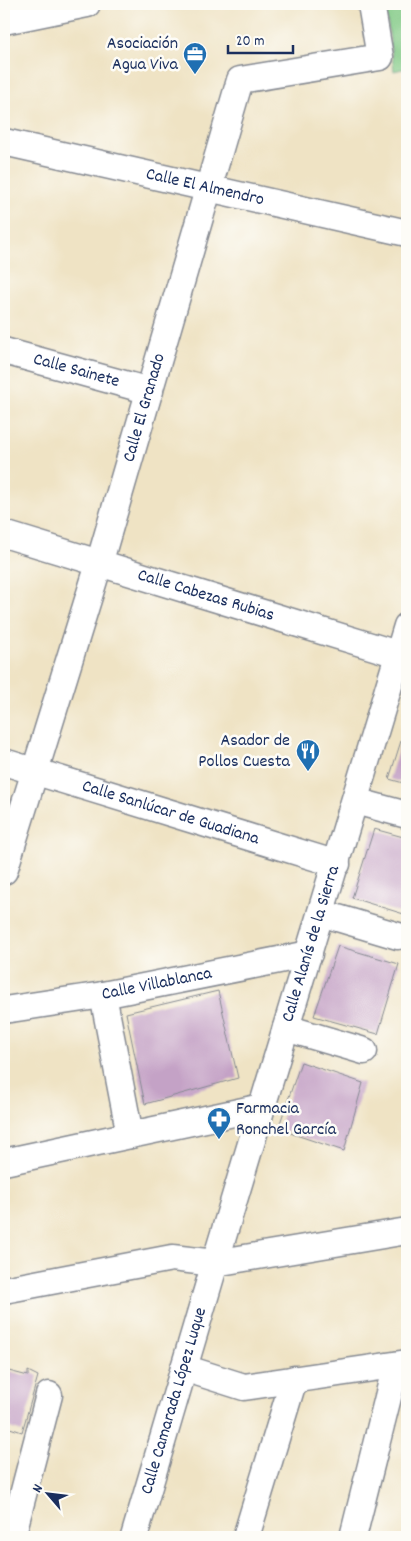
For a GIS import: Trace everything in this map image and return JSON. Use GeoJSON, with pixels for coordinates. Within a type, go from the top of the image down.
{"type":"FeatureCollection","features":[{"type":"Feature","properties":{"kind":"street"},"geometry":{"type":"LineString","coordinates":[[4,21],[87,4]]}},
{"type":"Feature","properties":{"kind":"street","name":"Calle El Granado"},"geometry":{"type":"LineString","coordinates":[[4,871],[99,564],[240,80],[380,57],[371,4]]}},
{"type":"Feature","properties":{"kind":"street","name":"Calle El Almendro"},"geometry":{"type":"LineString","coordinates":[[4,142],[407,233]]}},
{"type":"Feature","properties":{"kind":"street","name":"Calle Sainete"},"geometry":{"type":"LineString","coordinates":[[4,351],[150,390]]}},
{"type":"Feature","properties":{"kind":"street","name":"Calle Cabezas Rubias"},"geometry":{"type":"LineString","coordinates":[[4,534],[403,656]]}},
{"type":"Feature","properties":{"kind":"street","name":"Calle Alanís de la Sierra"},"geometry":{"type":"LineString","coordinates":[[215,1263],[355,801],[403,656],[407,626]]}},
{"type":"Feature","properties":{"kind":"street","name":"Calle Sanlúcar de Guadiana"},"geometry":{"type":"LineString","coordinates":[[4,762],[336,864]]}},
{"type":"Feature","properties":{"kind":"street"},"geometry":{"type":"LineString","coordinates":[[355,801],[407,815]]}},
{"type":"Feature","properties":{"kind":"street"},"geometry":{"type":"LineString","coordinates":[[321,913],[398,936]]}},
{"type":"Feature","properties":{"kind":"street","name":"Calle Villablanca"},"geometry":{"type":"LineString","coordinates":[[4,1010],[103,995],[309,954]]}},
{"type":"Feature","properties":{"kind":"street"},"geometry":{"type":"LineString","coordinates":[[103,995],[130,1135]]}},
{"type":"Feature","properties":{"kind":"street"},"geometry":{"type":"LineString","coordinates":[[286,1028],[364,1051]]}},
{"type":"Feature","properties":{"kind":"street"},"geometry":{"type":"LineString","coordinates":[[4,1162],[262,1107]]}},
{"type":"Feature","properties":{"kind":"street"},"geometry":{"type":"LineString","coordinates":[[4,1290],[172,1258],[215,1263],[407,1231]]}},
{"type":"Feature","properties":{"kind":"street","name":"Calle Camarada López Luque"},"geometry":{"type":"LineString","coordinates":[[134,1537],[215,1263]]}},
{"type":"Feature","properties":{"kind":"street"},"geometry":{"type":"LineString","coordinates":[[184,1368],[244,1386],[402,1364],[353,1537]]}},
{"type":"Feature","properties":{"kind":"street"},"geometry":{"type":"LineString","coordinates":[[246,1537],[294,1379]]}},
{"type":"Feature","properties":{"kind":"street"},"geometry":{"type":"LineString","coordinates":[[12,1537],[50,1395]]}},
{"type":"Feature","properties":{"kind":"green space"},"geometry":{"type":"Polygon","coordinates":[[[385,4],[407,4],[407,68],[394,71],[385,4]]]}},
{"type":"Feature","properties":{"kind":"building"},"geometry":{"type":"Polygon","coordinates":[[[407,722],[407,784],[389,779],[407,722]]]}},
{"type":"Feature","properties":{"kind":"building"},"geometry":{"type":"Polygon","coordinates":[[[374,829],[407,838],[407,915],[352,898],[374,829]]]}},
{"type":"Feature","properties":{"kind":"building"},"geometry":{"type":"Polygon","coordinates":[[[338,946],[399,964],[378,1034],[314,1016],[338,946]]]}},
{"type":"Feature","properties":{"kind":"building"},"geometry":{"type":"Polygon","coordinates":[[[218,991],[238,1078],[145,1104],[126,1013],[218,991]]]}},
{"type":"Feature","properties":{"kind":"building"},"geometry":{"type":"Polygon","coordinates":[[[301,1062],[363,1083],[344,1151],[278,1129],[301,1062]]]}},
{"type":"Feature","properties":{"kind":"building"},"geometry":{"type":"Polygon","coordinates":[[[5,1370],[28,1376],[28,1371],[38,1376],[22,1432],[4,1426],[5,1370]]]}},
{"type":"Feature","properties":{"kind":"place","name":"Asociación Agua Viva"},"geometry":{"type":"Point","coordinates":[195,75]}},
{"type":"Feature","properties":{"kind":"place","name":"Asador de Pollos Cuesta"},"geometry":{"type":"Point","coordinates":[308,772]}},
{"type":"Feature","properties":{"kind":"place","name":"Farmacia Ronchel García"},"geometry":{"type":"Point","coordinates":[219,1140]}}]}
